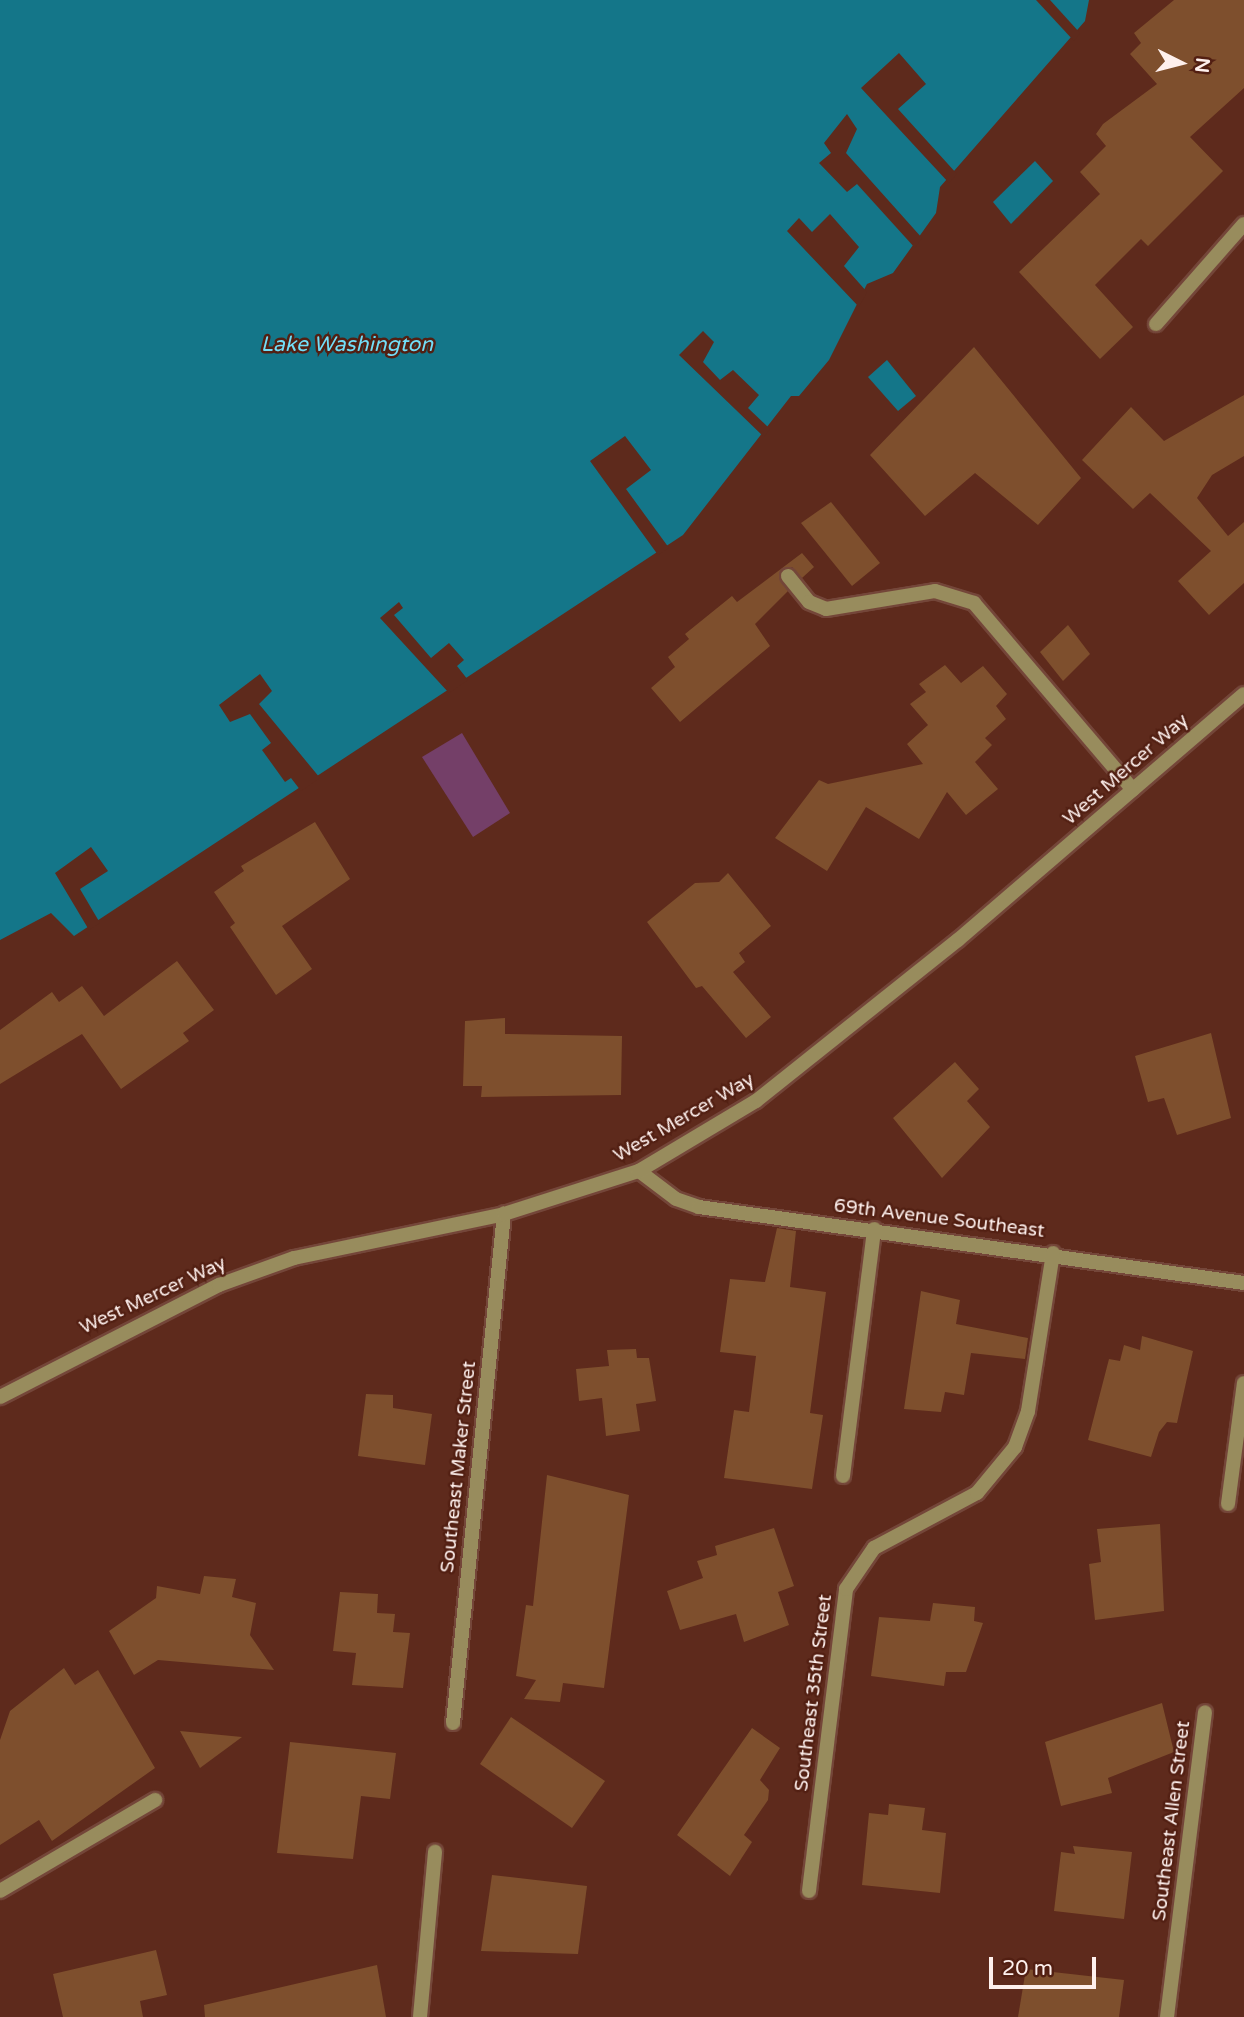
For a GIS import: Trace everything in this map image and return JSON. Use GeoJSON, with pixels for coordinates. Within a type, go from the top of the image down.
{"type":"FeatureCollection","features":[{"type":"Feature","properties":{"kind":"street"},"geometry":{"type":"LineString","coordinates":[[1156,324],[1244,224]]}},
{"type":"Feature","properties":{"kind":"street"},"geometry":{"type":"LineString","coordinates":[[788,576],[809,601],[826,608],[935,591],[974,603],[1133,790]]}},
{"type":"Feature","properties":{"kind":"street","name":"West Mercer Way"},"geometry":{"type":"LineString","coordinates":[[0,1397],[219,1285],[294,1258],[504,1214],[639,1171],[756,1101],[1133,790],[1244,694]]}},
{"type":"Feature","properties":{"kind":"street","name":"69th Avenue Southeast"},"geometry":{"type":"LineString","coordinates":[[639,1171],[676,1199],[699,1207],[1053,1253],[1244,1283]]}},
{"type":"Feature","properties":{"kind":"street","name":"Southeast Maker Street"},"geometry":{"type":"LineString","coordinates":[[453,1723],[504,1214]]}},
{"type":"Feature","properties":{"kind":"street"},"geometry":{"type":"LineString","coordinates":[[843,1476],[874,1229]]}},
{"type":"Feature","properties":{"kind":"street","name":"Southeast 35th Street"},"geometry":{"type":"LineString","coordinates":[[809,1891],[846,1589],[874,1548],[977,1493],[1015,1447],[1028,1411],[1053,1253]]}},
{"type":"Feature","properties":{"kind":"street"},"geometry":{"type":"LineString","coordinates":[[1228,1504],[1244,1383]]}},
{"type":"Feature","properties":{"kind":"street","name":"Southeast Allen Street"},"geometry":{"type":"LineString","coordinates":[[1167,2017],[1205,1712]]}},
{"type":"Feature","properties":{"kind":"street"},"geometry":{"type":"LineString","coordinates":[[0,1891],[155,1800]]}},
{"type":"Feature","properties":{"kind":"street"},"geometry":{"type":"LineString","coordinates":[[419,2017],[435,1852]]}},
{"type":"Feature","properties":{"kind":"shaded area"},"geometry":{"type":"Polygon","coordinates":[[[462,733],[510,813],[473,837],[422,757],[462,733]]]}},
{"type":"Feature","properties":{"kind":"water","name":"Lake Washington"},"geometry":{"type":"Polygon","coordinates":[[[0,0],[1089,0],[1085,21],[940,187],[936,213],[893,273],[867,284],[829,360],[799,396],[791,396],[683,535],[74,936],[51,913],[0,940],[0,0]]]}},
{"type":"Feature","properties":{"kind":"water"},"geometry":{"type":"Polygon","coordinates":[[[1035,161],[1053,181],[1011,224],[993,202],[1035,161]]]}},
{"type":"Feature","properties":{"kind":"water"},"geometry":{"type":"Polygon","coordinates":[[[887,360],[916,396],[898,411],[868,377],[887,360]]]}},
{"type":"Feature","properties":{"kind":"pier"},"geometry":{"type":"Polygon","coordinates":[[[1036,0],[1050,0],[1080,33],[1074,41],[1036,0]]]}},
{"type":"Feature","properties":{"kind":"pier"},"geometry":{"type":"Polygon","coordinates":[[[899,53],[926,84],[898,109],[957,174],[949,183],[861,88],[899,53]]]}},
{"type":"Feature","properties":{"kind":"pier"},"geometry":{"type":"Polygon","coordinates":[[[847,114],[857,129],[846,153],[922,238],[915,248],[857,184],[847,192],[819,163],[831,153],[824,143],[847,114]]]}},
{"type":"Feature","properties":{"kind":"pier"},"geometry":{"type":"Polygon","coordinates":[[[830,214],[859,247],[844,266],[867,292],[859,307],[787,231],[799,218],[812,232],[830,214]]]}},
{"type":"Feature","properties":{"kind":"pier"},"geometry":{"type":"Polygon","coordinates":[[[703,331],[714,342],[703,362],[720,380],[733,370],[759,395],[748,408],[770,429],[764,437],[679,355],[703,331]]]}},
{"type":"Feature","properties":{"kind":"pier"},"geometry":{"type":"Polygon","coordinates":[[[625,436],[651,470],[626,489],[669,548],[658,555],[590,461],[625,436]]]}},
{"type":"Feature","properties":{"kind":"pier"},"geometry":{"type":"Polygon","coordinates":[[[399,602],[403,608],[394,615],[431,658],[449,643],[464,660],[457,666],[468,680],[449,693],[380,618],[399,602]]]}},
{"type":"Feature","properties":{"kind":"pier"},"geometry":{"type":"Polygon","coordinates":[[[260,674],[272,691],[259,704],[320,778],[301,791],[291,778],[285,782],[262,750],[271,743],[250,714],[230,722],[219,705],[260,674]]]}},
{"type":"Feature","properties":{"kind":"pier"},"geometry":{"type":"Polygon","coordinates":[[[91,847],[108,871],[80,889],[100,923],[89,930],[55,873],[91,847]]]}},
{"type":"Feature","properties":{"kind":"building"},"geometry":{"type":"Polygon","coordinates":[[[1174,0],[1244,0],[1244,88],[1190,137],[1223,171],[1148,246],[1141,239],[1095,285],[1133,327],[1100,359],[1019,272],[1100,194],[1080,172],[1106,146],[1096,134],[1103,124],[1157,84],[1130,54],[1141,43],[1134,33],[1174,0]]]}},
{"type":"Feature","properties":{"kind":"building"},"geometry":{"type":"Polygon","coordinates":[[[974,347],[1081,478],[1038,525],[975,473],[925,516],[870,455],[974,347]]]}},
{"type":"Feature","properties":{"kind":"building"},"geometry":{"type":"Polygon","coordinates":[[[1244,395],[1244,456],[1212,475],[1197,498],[1228,536],[1244,522],[1244,583],[1209,615],[1178,581],[1211,551],[1150,493],[1133,509],[1082,460],[1131,407],[1164,441],[1244,395]]]}},
{"type":"Feature","properties":{"kind":"building"},"geometry":{"type":"Polygon","coordinates":[[[831,502],[880,563],[852,586],[801,523],[831,502]]]}},
{"type":"Feature","properties":{"kind":"building"},"geometry":{"type":"Polygon","coordinates":[[[802,553],[814,567],[802,578],[792,567],[781,569],[779,578],[788,591],[755,624],[770,646],[680,722],[651,688],[675,667],[668,657],[689,639],[685,634],[732,596],[737,602],[802,553]]]}},
{"type":"Feature","properties":{"kind":"building"},"geometry":{"type":"Polygon","coordinates":[[[1068,625],[1090,654],[1063,681],[1040,652],[1068,625]]]}},
{"type":"Feature","properties":{"kind":"building"},"geometry":{"type":"Polygon","coordinates":[[[945,665],[961,683],[983,666],[1007,694],[996,706],[1006,719],[985,738],[992,745],[975,762],[998,789],[966,815],[947,792],[919,839],[866,807],[827,871],[775,838],[819,780],[828,784],[923,764],[907,744],[928,725],[910,704],[926,692],[919,684],[945,665]]]}},
{"type":"Feature","properties":{"kind":"building"},"geometry":{"type":"Polygon","coordinates":[[[315,822],[350,879],[282,926],[312,969],[276,995],[230,927],[235,923],[214,892],[244,871],[241,866],[315,822]]]}},
{"type":"Feature","properties":{"kind":"building"},"geometry":{"type":"Polygon","coordinates":[[[728,873],[771,926],[739,953],[745,962],[733,972],[771,1017],[746,1038],[702,986],[696,988],[647,922],[695,883],[719,882],[728,873]]]}},
{"type":"Feature","properties":{"kind":"building"},"geometry":{"type":"Polygon","coordinates":[[[177,961],[214,1010],[183,1033],[189,1041],[121,1089],[82,1034],[0,1084],[0,1030],[52,992],[59,1002],[82,986],[104,1016],[177,961]]]}},
{"type":"Feature","properties":{"kind":"building"},"geometry":{"type":"Polygon","coordinates":[[[505,1018],[505,1034],[622,1036],[621,1095],[481,1097],[482,1086],[463,1086],[465,1021],[505,1018]]]}},
{"type":"Feature","properties":{"kind":"building"},"geometry":{"type":"Polygon","coordinates":[[[1211,1033],[1231,1118],[1177,1135],[1164,1098],[1148,1102],[1135,1056],[1211,1033]]]}},
{"type":"Feature","properties":{"kind":"building"},"geometry":{"type":"Polygon","coordinates":[[[955,1062],[979,1089],[967,1101],[990,1127],[942,1178],[893,1118],[955,1062]]]}},
{"type":"Feature","properties":{"kind":"building"},"geometry":{"type":"Polygon","coordinates":[[[777,1228],[796,1231],[790,1287],[826,1292],[810,1413],[823,1415],[812,1489],[724,1478],[734,1410],[749,1412],[756,1356],[720,1352],[730,1279],[765,1282],[777,1228]]]}},
{"type":"Feature","properties":{"kind":"building"},"geometry":{"type":"Polygon","coordinates":[[[921,1291],[960,1300],[956,1324],[1028,1338],[1025,1359],[971,1353],[964,1395],[945,1392],[941,1412],[904,1409],[921,1291]]]}},
{"type":"Feature","properties":{"kind":"building"},"geometry":{"type":"Polygon","coordinates":[[[1142,1336],[1193,1351],[1177,1423],[1167,1422],[1159,1432],[1151,1457],[1088,1440],[1109,1359],[1120,1361],[1124,1345],[1140,1350],[1142,1336]]]}},
{"type":"Feature","properties":{"kind":"building"},"geometry":{"type":"Polygon","coordinates":[[[636,1349],[637,1358],[649,1358],[656,1401],[636,1404],[640,1431],[606,1436],[602,1398],[579,1401],[576,1369],[609,1366],[607,1350],[636,1349]]]}},
{"type":"Feature","properties":{"kind":"building"},"geometry":{"type":"Polygon","coordinates":[[[366,1394],[393,1395],[393,1408],[432,1414],[425,1465],[358,1456],[366,1394]]]}},
{"type":"Feature","properties":{"kind":"building"},"geometry":{"type":"Polygon","coordinates":[[[547,1475],[629,1495],[604,1688],[563,1683],[560,1702],[524,1699],[536,1680],[516,1676],[526,1605],[533,1606],[547,1475]]]}},
{"type":"Feature","properties":{"kind":"building"},"geometry":{"type":"Polygon","coordinates":[[[1160,1524],[1164,1611],[1095,1620],[1089,1564],[1101,1562],[1097,1529],[1160,1524]]]}},
{"type":"Feature","properties":{"kind":"building"},"geometry":{"type":"Polygon","coordinates":[[[774,1528],[794,1586],[778,1592],[789,1625],[744,1642],[736,1614],[680,1630],[667,1591],[703,1578],[697,1561],[717,1555],[715,1546],[774,1528]]]}},
{"type":"Feature","properties":{"kind":"building"},"geometry":{"type":"Polygon","coordinates":[[[204,1576],[236,1579],[232,1597],[256,1603],[250,1635],[274,1670],[158,1660],[134,1675],[109,1631],[156,1598],[157,1586],[200,1594],[204,1576]]]}},
{"type":"Feature","properties":{"kind":"building"},"geometry":{"type":"Polygon","coordinates":[[[340,1592],[378,1594],[377,1613],[395,1614],[393,1632],[410,1633],[403,1688],[352,1685],[356,1653],[333,1651],[340,1592]]]}},
{"type":"Feature","properties":{"kind":"building"},"geometry":{"type":"Polygon","coordinates":[[[933,1603],[975,1607],[974,1621],[983,1623],[966,1672],[946,1672],[944,1686],[871,1676],[879,1617],[930,1621],[933,1603]]]}},
{"type":"Feature","properties":{"kind":"building"},"geometry":{"type":"Polygon","coordinates":[[[64,1668],[75,1685],[98,1670],[155,1768],[52,1841],[39,1820],[0,1845],[0,1740],[10,1711],[64,1668]]]}},
{"type":"Feature","properties":{"kind":"building"},"geometry":{"type":"Polygon","coordinates":[[[1162,1703],[1174,1752],[1108,1778],[1112,1793],[1061,1806],[1045,1742],[1162,1703]]]}},
{"type":"Feature","properties":{"kind":"building"},"geometry":{"type":"Polygon","coordinates":[[[511,1717],[605,1781],[572,1828],[480,1764],[511,1717]]]}},
{"type":"Feature","properties":{"kind":"building"},"geometry":{"type":"Polygon","coordinates":[[[752,1728],[780,1748],[760,1780],[769,1790],[768,1800],[744,1835],[752,1842],[730,1876],[677,1835],[752,1728]]]}},
{"type":"Feature","properties":{"kind":"building"},"geometry":{"type":"Polygon","coordinates":[[[180,1731],[242,1737],[200,1768],[180,1731]]]}},
{"type":"Feature","properties":{"kind":"building"},"geometry":{"type":"Polygon","coordinates":[[[290,1742],[396,1753],[390,1799],[361,1796],[353,1859],[277,1853],[290,1742]]]}},
{"type":"Feature","properties":{"kind":"building"},"geometry":{"type":"Polygon","coordinates":[[[889,1804],[925,1808],[922,1830],[946,1833],[940,1893],[862,1885],[869,1813],[888,1815],[889,1804]]]}},
{"type":"Feature","properties":{"kind":"building"},"geometry":{"type":"Polygon","coordinates":[[[1073,1846],[1132,1852],[1124,1919],[1054,1911],[1061,1852],[1075,1854],[1073,1846]]]}},
{"type":"Feature","properties":{"kind":"building"},"geometry":{"type":"Polygon","coordinates":[[[492,1875],[587,1886],[578,1954],[481,1951],[492,1875]]]}},
{"type":"Feature","properties":{"kind":"building"},"geometry":{"type":"Polygon","coordinates":[[[156,1950],[167,1995],[140,2001],[143,2017],[63,2017],[53,1974],[156,1950]]]}},
{"type":"Feature","properties":{"kind":"building"},"geometry":{"type":"Polygon","coordinates":[[[377,1965],[386,2017],[205,2017],[204,2005],[377,1965]]]}},
{"type":"Feature","properties":{"kind":"building"},"geometry":{"type":"Polygon","coordinates":[[[1026,1969],[1124,1980],[1119,2017],[1018,2017],[1026,1969]]]}}]}
